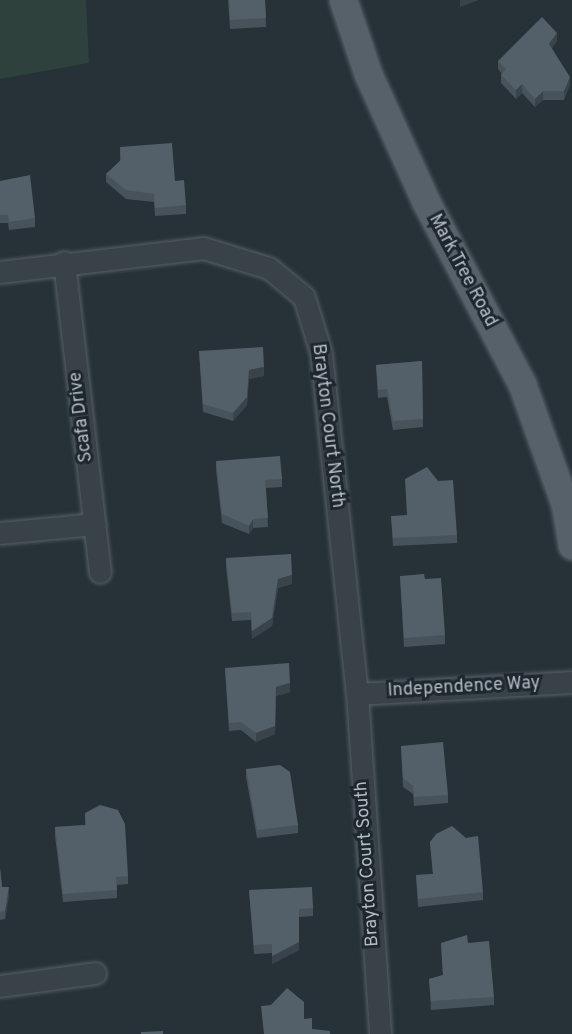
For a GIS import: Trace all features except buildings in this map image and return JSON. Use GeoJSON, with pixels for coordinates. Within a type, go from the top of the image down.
{"type":"FeatureCollection","features":[{"type":"Feature","properties":{"kind":"main road","name":"Mark Tree Road"},"geometry":{"type":"LineString","coordinates":[[343,0],[368,74],[426,202],[522,384],[565,504],[572,545]]}},
{"type":"Feature","properties":{"kind":"street","name":"Brayton Court North"},"geometry":{"type":"LineString","coordinates":[[0,272],[64,262],[203,248],[269,268],[304,297],[321,353],[357,694]]}},
{"type":"Feature","properties":{"kind":"street","name":"Scafa Drive"},"geometry":{"type":"LineString","coordinates":[[64,262],[100,572]]}},
{"type":"Feature","properties":{"kind":"street"},"geometry":{"type":"LineString","coordinates":[[0,533],[95,524]]}},
{"type":"Feature","properties":{"kind":"street","name":"Independence Way"},"geometry":{"type":"LineString","coordinates":[[357,694],[572,682]]}},
{"type":"Feature","properties":{"kind":"street","name":"Brayton Court South"},"geometry":{"type":"LineString","coordinates":[[357,694],[380,1034]]}},
{"type":"Feature","properties":{"kind":"street"},"geometry":{"type":"LineString","coordinates":[[0,986],[95,973]]}},
{"type":"Feature","properties":{"kind":"green space"},"geometry":{"type":"Polygon","coordinates":[[[0,0],[86,0],[89,63],[0,79],[0,0]]]}}]}
